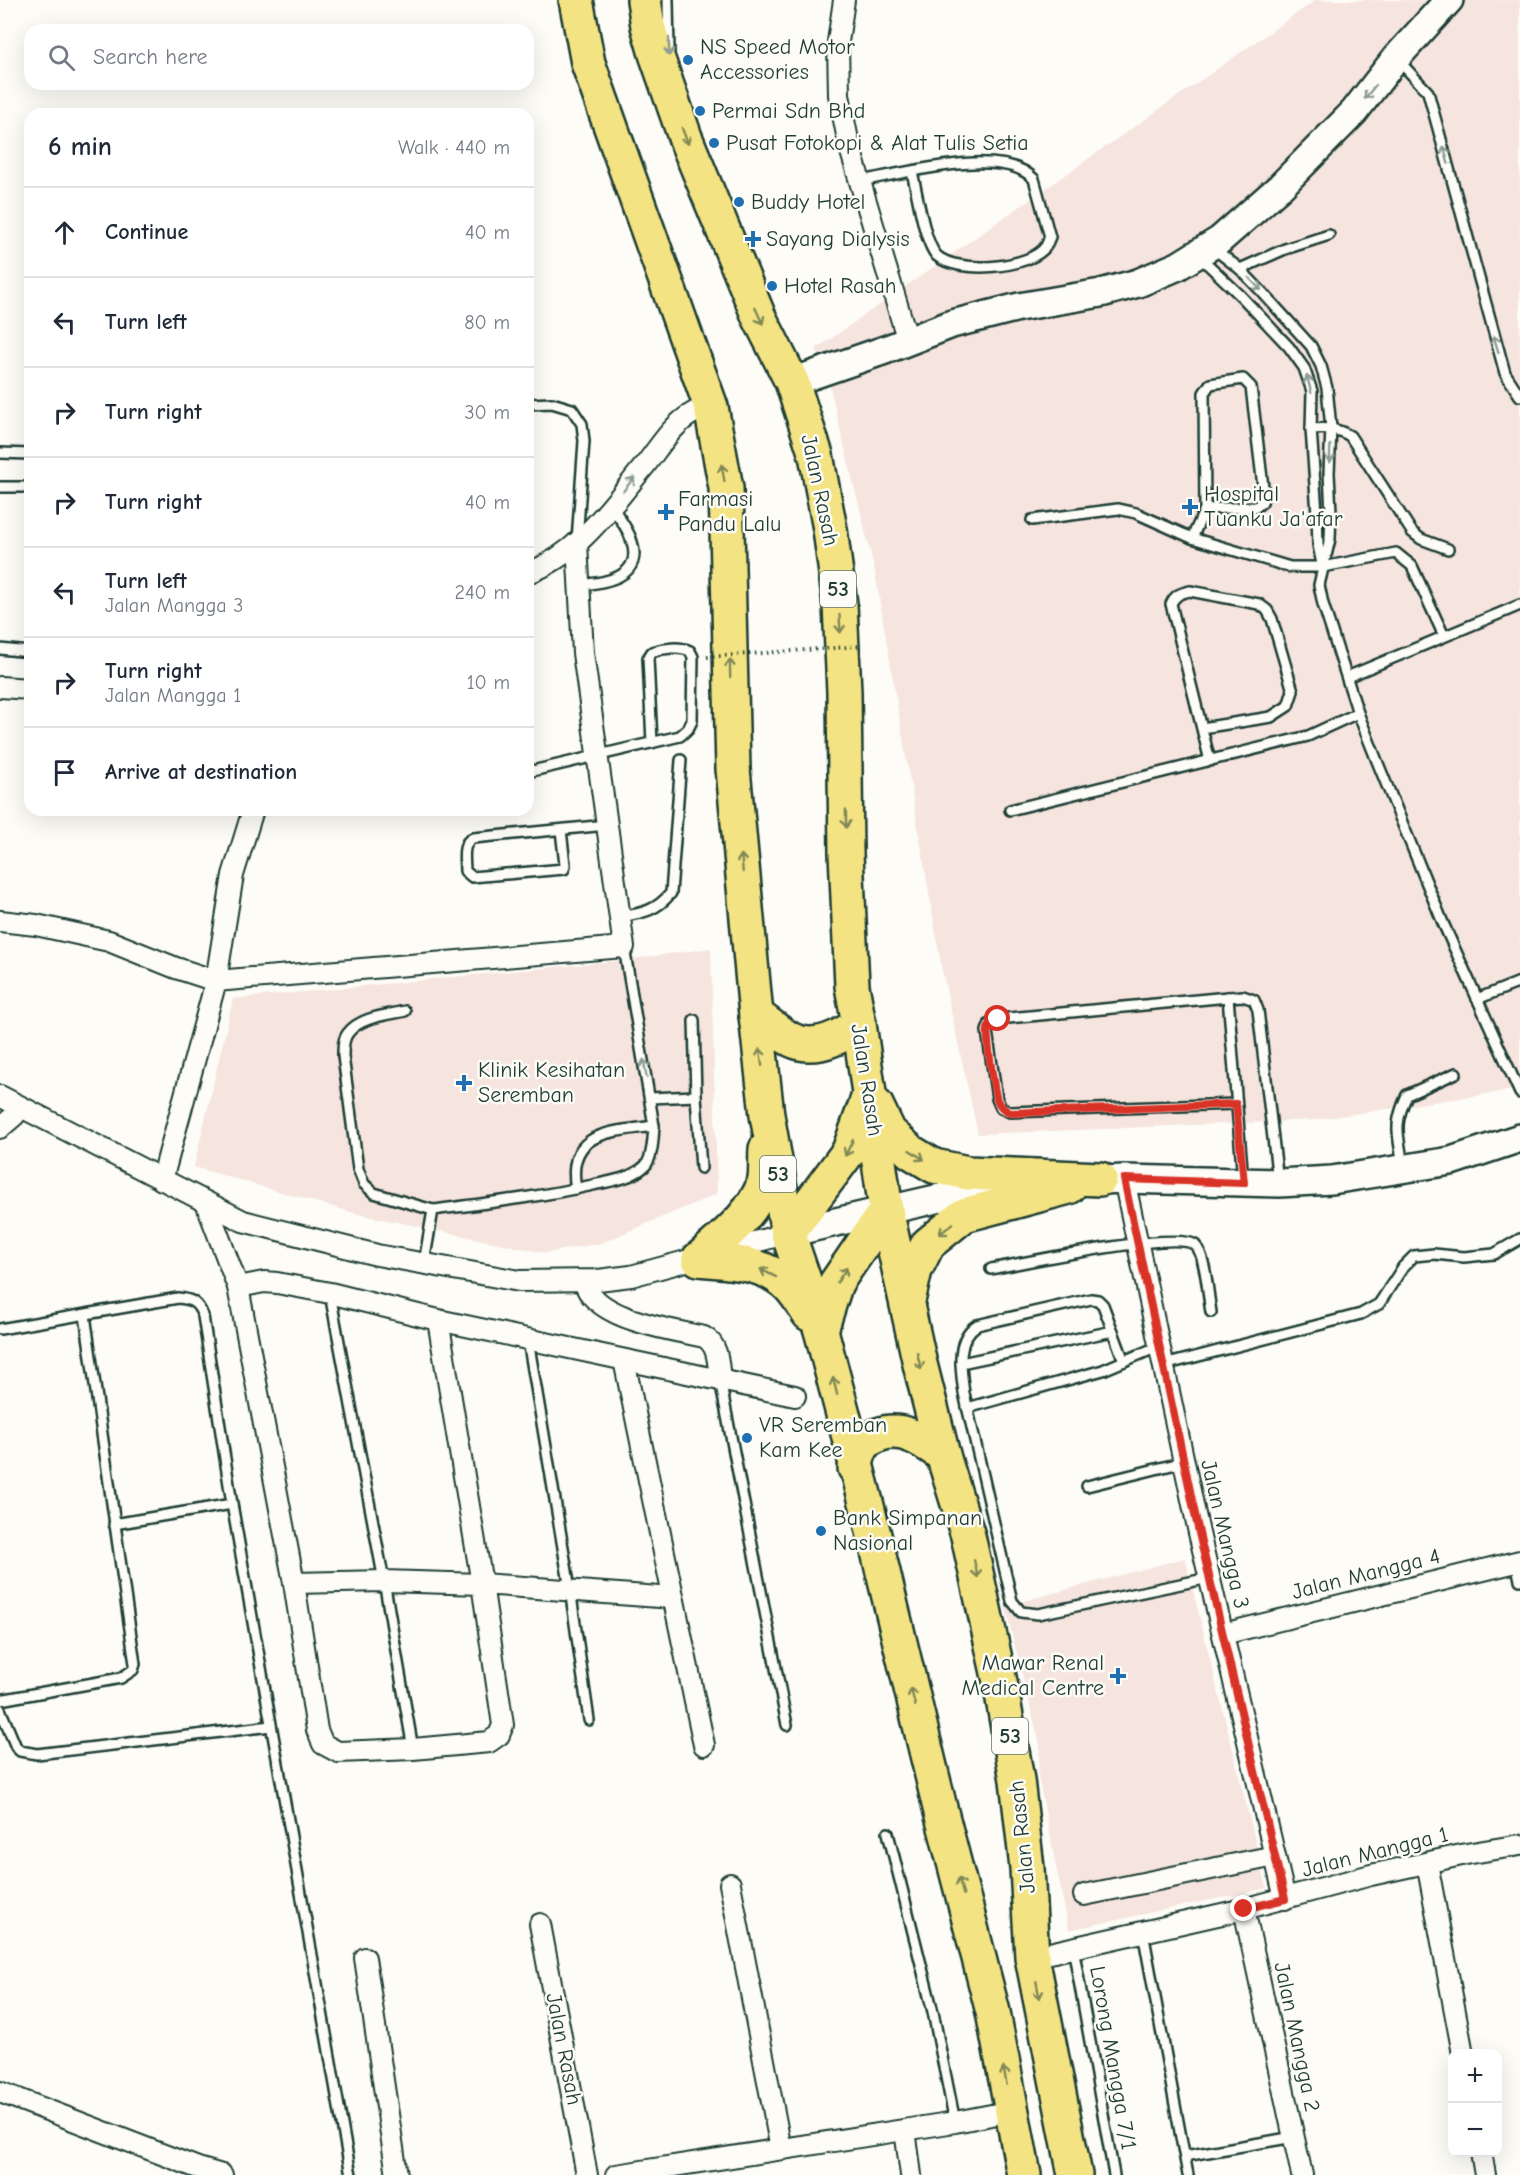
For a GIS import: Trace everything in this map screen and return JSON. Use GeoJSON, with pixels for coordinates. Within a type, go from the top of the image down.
{"type":"FeatureCollection","features":[{"type":"Feature","properties":{"kind":"highway","name":"53"},"geometry":{"type":"LineString","coordinates":[[576,0],[588,63],[711,407],[726,488],[733,769],[767,1115],[788,1233],[821,1330],[993,2012],[1024,2175]]}},
{"type":"Feature","properties":{"kind":"highway","name":"Jalan Rasah"},"geometry":{"type":"LineString","coordinates":[[644,0],[648,26],[670,95],[711,205],[759,317],[792,382],[816,455],[830,530],[840,604],[844,692],[846,853],[852,986],[886,1210],[943,1455],[968,1536],[1002,1693],[1017,1780],[1027,1868],[1032,1958],[1076,2175]]}},
{"type":"Feature","properties":{"kind":"highway"},"geometry":{"type":"LineString","coordinates":[[756,1015],[793,1040],[811,1044],[843,1035],[859,1024]]}},
{"type":"Feature","properties":{"kind":"highway"},"geometry":{"type":"LineString","coordinates":[[869,1093],[890,1132],[911,1152],[934,1166],[968,1173],[1112,1179]]}},
{"type":"Feature","properties":{"kind":"highway"},"geometry":{"type":"LineString","coordinates":[[788,1233],[849,1151],[869,1093]]}},
{"type":"Feature","properties":{"kind":"highway"},"geometry":{"type":"LineString","coordinates":[[699,1259],[737,1225],[750,1208],[764,1182],[767,1115]]}},
{"type":"Feature","properties":{"kind":"highway"},"geometry":{"type":"LineString","coordinates":[[907,1304],[915,1270],[928,1244],[964,1215],[1112,1179]]}},
{"type":"Feature","properties":{"kind":"highway"},"geometry":{"type":"LineString","coordinates":[[821,1330],[836,1283],[886,1210]]}},
{"type":"Feature","properties":{"kind":"highway"},"geometry":{"type":"LineString","coordinates":[[699,1259],[738,1263],[767,1270],[789,1286],[821,1330]]}},
{"type":"Feature","properties":{"kind":"highway"},"geometry":{"type":"LineString","coordinates":[[855,1468],[862,1446],[883,1433],[896,1432],[910,1435],[922,1440],[943,1455]]}},
{"type":"Feature","properties":{"kind":"street"},"geometry":{"type":"LineString","coordinates":[[843,0],[838,42],[839,95],[849,145],[908,341]]}},
{"type":"Feature","properties":{"kind":"street"},"geometry":{"type":"LineString","coordinates":[[792,382],[952,324],[1019,307],[1101,293],[1138,283],[1178,266],[1220,240],[1280,187],[1354,112],[1396,58],[1449,0]]}},
{"type":"Feature","properties":{"kind":"street"},"geometry":{"type":"LineString","coordinates":[[534,571],[543,567],[577,543],[612,506],[672,431],[693,413],[711,407]]}},
{"type":"Feature","properties":{"kind":"street"},"geometry":{"type":"LineString","coordinates":[[0,921],[36,925],[109,941],[176,968],[216,981],[624,947],[583,653],[577,543]]}},
{"type":"Feature","properties":{"kind":"street"},"geometry":{"type":"LineString","coordinates":[[0,687],[24,689]]}},
{"type":"Feature","properties":{"kind":"street"},"geometry":{"type":"LineString","coordinates":[[162,1180],[216,981],[233,874],[251,816]]}},
{"type":"Feature","properties":{"kind":"street"},"geometry":{"type":"LineString","coordinates":[[0,1096],[243,1221],[377,1255],[519,1281],[584,1281],[631,1276],[788,1233],[949,1196],[1112,1179],[1244,1183],[1332,1180],[1451,1161],[1520,1138]]}},
{"type":"Feature","properties":{"kind":"street"},"geometry":{"type":"LineString","coordinates":[[0,1128],[20,1108]]}},
{"type":"Feature","properties":{"kind":"street","name":"Jalan Mangga 3"},"geometry":{"type":"LineString","coordinates":[[1112,1179],[1138,1243],[1209,1578],[1285,1899]]}},
{"type":"Feature","properties":{"kind":"street"},"geometry":{"type":"LineString","coordinates":[[206,1203],[238,1287],[294,1583],[317,1730],[323,1744],[338,1752],[413,1749],[489,1742],[502,1731],[482,1584],[438,1320]]}},
{"type":"Feature","properties":{"kind":"street"},"geometry":{"type":"LineString","coordinates":[[584,1281],[588,1291],[594,1297],[624,1318],[709,1340],[716,1351],[720,1380]]}},
{"type":"Feature","properties":{"kind":"street"},"geometry":{"type":"LineString","coordinates":[[238,1287],[264,1282],[330,1293],[528,1340],[795,1396]]}},
{"type":"Feature","properties":{"kind":"street"},"geometry":{"type":"LineString","coordinates":[[624,1360],[704,1745]]}},
{"type":"Feature","properties":{"kind":"street","name":"Jalan Mangga 4"},"geometry":{"type":"LineString","coordinates":[[1222,1634],[1519,1568]]}},
{"type":"Feature","properties":{"kind":"street"},"geometry":{"type":"LineString","coordinates":[[294,1583],[384,1581],[482,1584],[570,1589],[673,1599]]}},
{"type":"Feature","properties":{"kind":"street","name":"Jalan Mangga 1"},"geometry":{"type":"LineString","coordinates":[[1032,1958],[1244,1909],[1427,1863],[1520,1845]]}},
{"type":"Feature","properties":{"kind":"street"},"geometry":{"type":"LineString","coordinates":[[1084,1896],[1275,1856]]}},
{"type":"Feature","properties":{"kind":"street"},"geometry":{"type":"LineString","coordinates":[[1427,1863],[1462,2049]]}},
{"type":"Feature","properties":{"kind":"street"},"geometry":{"type":"LineString","coordinates":[[730,1884],[781,2149]]}},
{"type":"Feature","properties":{"kind":"street","name":"Jalan Mangga 2"},"geometry":{"type":"LineString","coordinates":[[1244,1909],[1302,2175]]}},
{"type":"Feature","properties":{"kind":"street","name":"Jalan Rasah"},"geometry":{"type":"LineString","coordinates":[[540,1924],[587,2175]]}},
{"type":"Feature","properties":{"kind":"street"},"geometry":{"type":"LineString","coordinates":[[365,1958],[398,2175]]}},
{"type":"Feature","properties":{"kind":"street"},"geometry":{"type":"LineString","coordinates":[[0,2092],[198,2168],[222,2175]]}},
{"type":"Feature","properties":{"kind":"street"},"geometry":{"type":"LineString","coordinates":[[616,2175],[1012,2111]]}},
{"type":"Feature","properties":{"kind":"street"},"geometry":{"type":"LineString","coordinates":[[905,2130],[911,2175]]}},
{"type":"Feature","properties":{"kind":"street"},"geometry":{"type":"LineString","coordinates":[[1482,2157],[1485,2175]]}},
{"type":"Feature","properties":{"kind":"lane"},"geometry":{"type":"LineString","coordinates":[[668,0],[670,95]]}},
{"type":"Feature","properties":{"kind":"lane"},"geometry":{"type":"LineString","coordinates":[[1396,58],[1428,92],[1498,351],[1505,373],[1520,396]]}},
{"type":"Feature","properties":{"kind":"lane"},"geometry":{"type":"LineString","coordinates":[[860,181],[912,172],[970,162],[995,163],[1019,168],[1034,179],[1050,237],[1046,246],[1038,253],[1018,262],[999,266],[976,268],[938,257],[928,240],[912,172]]}},
{"type":"Feature","properties":{"kind":"lane"},"geometry":{"type":"LineString","coordinates":[[1240,269],[1285,249],[1329,235]]}},
{"type":"Feature","properties":{"kind":"lane"},"geometry":{"type":"LineString","coordinates":[[1204,250],[1240,269],[1311,346],[1322,366],[1331,428],[1330,539],[1318,585],[1320,595],[1358,713],[1438,912],[1520,1093]]}},
{"type":"Feature","properties":{"kind":"lane"},"geometry":{"type":"LineString","coordinates":[[1204,250],[1241,296],[1289,347],[1305,368],[1312,391],[1311,429],[1318,544],[1323,567]]}},
{"type":"Feature","properties":{"kind":"lane"},"geometry":{"type":"LineString","coordinates":[[1192,538],[1205,509],[1204,393],[1210,384],[1243,380],[1251,387],[1264,495],[1262,502],[1256,507],[1205,509]]}},
{"type":"Feature","properties":{"kind":"lane"},"geometry":{"type":"LineString","coordinates":[[534,404],[552,403],[572,409],[582,424],[584,441],[577,543]]}},
{"type":"Feature","properties":{"kind":"lane"},"geometry":{"type":"LineString","coordinates":[[1311,429],[1331,428],[1350,436],[1359,447],[1405,524],[1421,539],[1448,549]]}},
{"type":"Feature","properties":{"kind":"lane"},"geometry":{"type":"LineString","coordinates":[[0,453],[24,454]]}},
{"type":"Feature","properties":{"kind":"lane"},"geometry":{"type":"LineString","coordinates":[[0,487],[24,487]]}},
{"type":"Feature","properties":{"kind":"lane"},"geometry":{"type":"LineString","coordinates":[[578,585],[610,581],[630,568],[634,558],[634,546],[612,506]]}},
{"type":"Feature","properties":{"kind":"lane"},"geometry":{"type":"LineString","coordinates":[[1032,520],[1118,509],[1136,513],[1192,538],[1290,567],[1323,567],[1396,554],[1412,566],[1444,636]]}},
{"type":"Feature","properties":{"kind":"lane"},"geometry":{"type":"LineString","coordinates":[[1202,728],[1271,717],[1288,706],[1293,691],[1272,619],[1267,610],[1259,604],[1190,591],[1180,593],[1173,598],[1171,604],[1210,761]]}},
{"type":"Feature","properties":{"kind":"lane"},"geometry":{"type":"LineString","coordinates":[[1347,677],[1520,605]]}},
{"type":"Feature","properties":{"kind":"lane"},"geometry":{"type":"LineString","coordinates":[[534,771],[597,757],[680,736],[688,729],[692,721],[693,657],[685,648],[659,649],[652,652],[648,658],[652,743]]}},
{"type":"Feature","properties":{"kind":"lane"},"geometry":{"type":"LineString","coordinates":[[0,649],[24,651]]}},
{"type":"Feature","properties":{"kind":"lane"},"geometry":{"type":"LineString","coordinates":[[1010,810],[1308,736],[1358,713]]}},
{"type":"Feature","properties":{"kind":"lane"},"geometry":{"type":"LineString","coordinates":[[620,917],[649,911],[662,904],[671,893],[681,760]]}},
{"type":"Feature","properties":{"kind":"lane"},"geometry":{"type":"LineString","coordinates":[[561,830],[564,869],[472,877],[465,871],[465,845],[473,838],[606,825]]}},
{"type":"Feature","properties":{"kind":"lane"},"geometry":{"type":"LineString","coordinates":[[405,1011],[381,1016],[357,1025],[348,1032],[343,1042],[358,1169],[364,1184],[374,1193],[433,1210],[522,1199],[629,1177],[646,1164],[652,1145],[654,1126],[624,947]]}},
{"type":"Feature","properties":{"kind":"lane"},"geometry":{"type":"LineString","coordinates":[[1477,999],[1520,982]]}},
{"type":"Feature","properties":{"kind":"lane"},"geometry":{"type":"LineString","coordinates":[[1236,1104],[1010,1113],[1001,1108],[997,1099],[987,1031],[990,1023],[998,1019],[1228,997],[1243,996],[1254,1000],[1258,1010],[1279,1183]]}},
{"type":"Feature","properties":{"kind":"lane"},"geometry":{"type":"LineString","coordinates":[[1228,997],[1244,1183]]}},
{"type":"Feature","properties":{"kind":"lane"},"geometry":{"type":"LineString","coordinates":[[694,1020],[701,1168]]}},
{"type":"Feature","properties":{"kind":"lane"},"geometry":{"type":"LineString","coordinates":[[1404,1170],[1396,1123],[1407,1095],[1456,1073]]}},
{"type":"Feature","properties":{"kind":"lane"},"geometry":{"type":"LineString","coordinates":[[650,1098],[696,1096]]}},
{"type":"Feature","properties":{"kind":"lane"},"geometry":{"type":"LineString","coordinates":[[576,1189],[573,1171],[575,1159],[583,1147],[597,1136],[610,1132],[654,1126]]}},
{"type":"Feature","properties":{"kind":"lane"},"geometry":{"type":"LineString","coordinates":[[424,1263],[433,1210]]}},
{"type":"Feature","properties":{"kind":"lane"},"geometry":{"type":"LineString","coordinates":[[967,1408],[1103,1370],[1150,1350],[1162,1357],[1361,1314],[1379,1304],[1403,1267],[1414,1256],[1434,1254],[1464,1257],[1494,1254],[1520,1239]]}},
{"type":"Feature","properties":{"kind":"lane"},"geometry":{"type":"LineString","coordinates":[[991,1269],[1138,1243],[1189,1241],[1197,1246],[1202,1256],[1210,1312]]}},
{"type":"Feature","properties":{"kind":"lane"},"geometry":{"type":"LineString","coordinates":[[330,1293],[413,1749]]}},
{"type":"Feature","properties":{"kind":"lane"},"geometry":{"type":"LineString","coordinates":[[0,1329],[177,1298],[193,1301],[203,1316],[232,1504],[351,2175]]}},
{"type":"Feature","properties":{"kind":"lane"},"geometry":{"type":"LineString","coordinates":[[1124,1361],[1103,1305],[1098,1300],[1091,1299],[977,1325],[968,1330],[963,1339],[962,1363],[967,1408],[1012,1601],[1021,1612],[1038,1614],[1209,1578]]}},
{"type":"Feature","properties":{"kind":"lane"},"geometry":{"type":"LineString","coordinates":[[0,1700],[121,1678],[134,1670],[136,1658],[114,1524],[85,1315]]}},
{"type":"Feature","properties":{"kind":"lane"},"geometry":{"type":"LineString","coordinates":[[962,1363],[1113,1331]]}},
{"type":"Feature","properties":{"kind":"lane"},"geometry":{"type":"LineString","coordinates":[[528,1340],[570,1589],[589,1720]]}},
{"type":"Feature","properties":{"kind":"lane"},"geometry":{"type":"LineString","coordinates":[[720,1380],[787,1725]]}},
{"type":"Feature","properties":{"kind":"lane"},"geometry":{"type":"LineString","coordinates":[[1088,1486],[1184,1462]]}},
{"type":"Feature","properties":{"kind":"lane"},"geometry":{"type":"LineString","coordinates":[[114,1524],[232,1504]]}},
{"type":"Feature","properties":{"kind":"lane"},"geometry":{"type":"LineString","coordinates":[[0,1709],[16,1747],[20,1751],[37,1754],[271,1726]]}},
{"type":"Feature","properties":{"kind":"lane"},"geometry":{"type":"LineString","coordinates":[[888,1833],[933,2012],[955,2122]]}},
{"type":"Feature","properties":{"kind":"lane"},"geometry":{"type":"LineString","coordinates":[[1143,1932],[1188,2175]]}},
{"type":"Feature","properties":{"kind":"lane","name":"Lorong Mangga 7/1"},"geometry":{"type":"LineString","coordinates":[[1073,1947],[1114,2175]]}},
{"type":"Feature","properties":{"kind":"lane"},"geometry":{"type":"LineString","coordinates":[[1185,2156],[1294,2138]]}},
{"type":"Feature","properties":{"kind":"path"},"geometry":{"type":"LineString","coordinates":[[707,657],[862,646]]}},
{"type":"Feature","properties":{"kind":"shaded area","name":"Hospital Tuanku Ja'afar"},"geometry":{"type":"Polygon","coordinates":[[[1316,0],[1520,0],[1520,1089],[1314,1120],[978,1134],[942,970],[874,567],[826,371],[816,349],[1316,0]]]}},
{"type":"Feature","properties":{"kind":"shaded area","name":"Klinik Kesihatan Seremban"},"geometry":{"type":"Polygon","coordinates":[[[711,948],[717,1194],[601,1243],[546,1253],[354,1213],[194,1167],[233,999],[626,960],[711,948]]]}},
{"type":"Feature","properties":{"kind":"shaded area","name":"Mawar Renal Medical Centre"},"geometry":{"type":"Polygon","coordinates":[[[1185,1558],[1267,1888],[1069,1930],[1038,1776],[1040,1745],[1005,1606],[1185,1558]]]}},
{"type":"Feature","properties":{"kind":"place","name":"NS Speed Motor Accessories"},"geometry":{"type":"Point","coordinates":[688,60]}},
{"type":"Feature","properties":{"kind":"place","name":"Permai Sdn Bhd"},"geometry":{"type":"Point","coordinates":[700,111]}},
{"type":"Feature","properties":{"kind":"place","name":"Pusat Fotokopi & Alat Tulis Setia"},"geometry":{"type":"Point","coordinates":[714,143]}},
{"type":"Feature","properties":{"kind":"place","name":"Buddy Hotel"},"geometry":{"type":"Point","coordinates":[739,202]}},
{"type":"Feature","properties":{"kind":"place","name":"Sayang Dialysis"},"geometry":{"type":"Point","coordinates":[753,239]}},
{"type":"Feature","properties":{"kind":"place","name":"Hotel Rasah"},"geometry":{"type":"Point","coordinates":[772,286]}},
{"type":"Feature","properties":{"kind":"place","name":"Hospital Tuanku Ja'afar"},"geometry":{"type":"Point","coordinates":[1190,507]}},
{"type":"Feature","properties":{"kind":"place","name":"Farmasi Pandu Lalu"},"geometry":{"type":"Point","coordinates":[666,512]}},
{"type":"Feature","properties":{"kind":"place","name":"Klinik Kesihatan Seremban"},"geometry":{"type":"Point","coordinates":[464,1083]}},
{"type":"Feature","properties":{"kind":"place","name":"VR Seremban Kam Kee"},"geometry":{"type":"Point","coordinates":[747,1438]}},
{"type":"Feature","properties":{"kind":"place","name":"Bank Simpanan Nasional"},"geometry":{"type":"Point","coordinates":[821,1531]}},
{"type":"Feature","properties":{"kind":"place","name":"Mawar Renal Medical Centre"},"geometry":{"type":"Point","coordinates":[1118,1676]}},
{"type":"Feature","properties":{"kind":"route"},"geometry":{"type":"LineString","coordinates":[[998,1019],[990,1023],[987,1031],[992,1072],[997,1099],[1001,1108],[1010,1113],[1236,1104],[1244,1183],[1124,1179],[1199,1533],[1285,1899],[1244,1909]]}}]}
